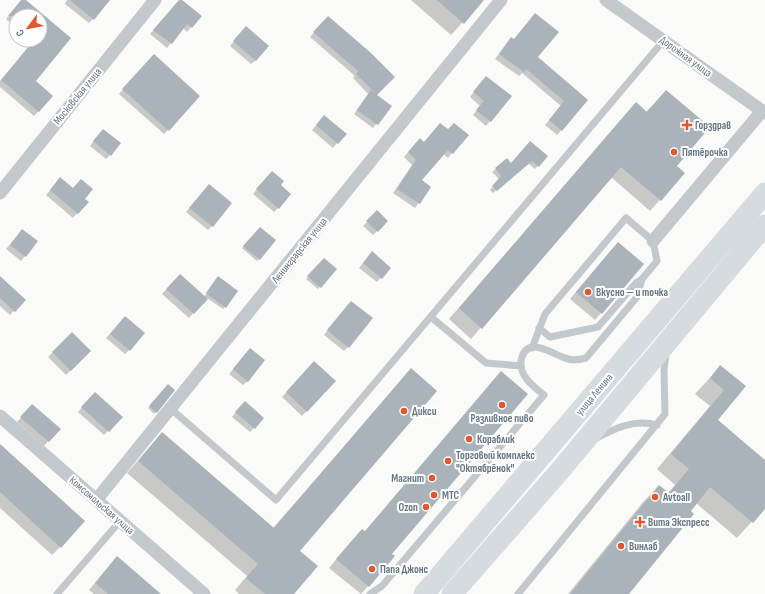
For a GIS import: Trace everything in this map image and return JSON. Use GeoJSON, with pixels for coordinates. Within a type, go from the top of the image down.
{"type":"FeatureCollection","features":[{"type":"Feature","properties":{"kind":"main road","name":"улица Ленина"},"geometry":{"type":"LineString","coordinates":[[424,594],[765,193]]}},
{"type":"Feature","properties":{"kind":"main road"},"geometry":{"type":"LineString","coordinates":[[452,594],[578,449],[765,226]]}},
{"type":"Feature","properties":{"kind":"street","name":"Московская улица"},"geometry":{"type":"LineString","coordinates":[[0,193],[155,0]]}},
{"type":"Feature","properties":{"kind":"street","name":"Ленинградская улица"},"geometry":{"type":"LineString","coordinates":[[97,499],[501,0]]}},
{"type":"Feature","properties":{"kind":"street","name":"Дорожная улица"},"geometry":{"type":"LineString","coordinates":[[606,0],[764,112]]}},
{"type":"Feature","properties":{"kind":"street"},"geometry":{"type":"LineString","coordinates":[[653,241],[764,112]]}},
{"type":"Feature","properties":{"kind":"street","name":"Комсомольская улица"},"geometry":{"type":"LineString","coordinates":[[0,416],[97,499],[204,594]]}},
{"type":"Feature","properties":{"kind":"lane"},"geometry":{"type":"LineString","coordinates":[[171,408],[276,500],[664,40]]}},
{"type":"Feature","properties":{"kind":"lane"},"geometry":{"type":"LineString","coordinates":[[532,348],[544,314],[626,218],[653,241],[657,261],[598,327],[550,337],[540,328]]}},
{"type":"Feature","properties":{"kind":"lane"},"geometry":{"type":"LineString","coordinates":[[370,594],[382,586],[544,395],[530,384],[524,375],[521,366],[525,352],[532,348],[545,348],[564,358],[576,361],[586,358],[637,297],[642,279]]}},
{"type":"Feature","properties":{"kind":"lane"},"geometry":{"type":"LineString","coordinates":[[431,317],[486,363],[521,366]]}},
{"type":"Feature","properties":{"kind":"lane"},"geometry":{"type":"LineString","coordinates":[[518,594],[666,414],[664,370],[666,354],[672,337]]}},
{"type":"Feature","properties":{"kind":"lane"},"geometry":{"type":"LineString","coordinates":[[578,449],[611,430],[631,423],[648,422],[657,425]]}},
{"type":"Feature","properties":{"kind":"lane"},"geometry":{"type":"LineString","coordinates":[[57,594],[121,520]]}},
{"type":"Feature","properties":{"kind":"building"},"geometry":{"type":"Polygon","coordinates":[[[21,0],[26,0],[35,8],[14,8],[21,0]]]}},
{"type":"Feature","properties":{"kind":"building"},"geometry":{"type":"Polygon","coordinates":[[[70,0],[110,0],[94,20],[70,0]]]}},
{"type":"Feature","properties":{"kind":"building"},"geometry":{"type":"Polygon","coordinates":[[[179,0],[182,0],[202,16],[192,28],[187,24],[172,44],[153,30],[179,0]]]}},
{"type":"Feature","properties":{"kind":"building"},"geometry":{"type":"Polygon","coordinates":[[[437,0],[484,0],[464,24],[437,0]]]}},
{"type":"Feature","properties":{"kind":"building"},"geometry":{"type":"Polygon","coordinates":[[[535,13],[559,32],[538,57],[588,100],[562,131],[549,120],[564,101],[526,69],[524,72],[499,54],[511,37],[514,39],[535,13]]]}},
{"type":"Feature","properties":{"kind":"building"},"geometry":{"type":"Polygon","coordinates":[[[328,16],[371,53],[395,77],[377,95],[392,106],[378,125],[357,110],[371,90],[376,94],[356,74],[358,71],[313,32],[328,16]]]}},
{"type":"Feature","properties":{"kind":"building"},"geometry":{"type":"Polygon","coordinates":[[[48,19],[71,38],[36,81],[53,96],[39,112],[1,80],[27,48],[48,48],[48,19]]]}},
{"type":"Feature","properties":{"kind":"building"},"geometry":{"type":"Polygon","coordinates":[[[246,26],[269,46],[256,61],[233,41],[246,26]]]}},
{"type":"Feature","properties":{"kind":"building"},"geometry":{"type":"Polygon","coordinates":[[[154,54],[200,96],[169,131],[122,89],[154,54]]]}},
{"type":"Feature","properties":{"kind":"building"},"geometry":{"type":"Polygon","coordinates":[[[486,76],[512,96],[491,122],[476,110],[484,101],[473,92],[486,76]]]}},
{"type":"Feature","properties":{"kind":"building"},"geometry":{"type":"Polygon","coordinates":[[[666,90],[710,127],[677,166],[685,173],[661,201],[621,167],[482,329],[459,308],[636,102],[647,112],[666,90]]]}},
{"type":"Feature","properties":{"kind":"building"},"geometry":{"type":"Polygon","coordinates":[[[324,115],[347,134],[338,144],[316,125],[324,115]]]}},
{"type":"Feature","properties":{"kind":"building"},"geometry":{"type":"Polygon","coordinates":[[[440,123],[448,129],[454,123],[469,135],[453,154],[448,150],[422,180],[431,187],[420,204],[397,189],[416,160],[408,152],[420,138],[424,142],[440,123]]]}},
{"type":"Feature","properties":{"kind":"building"},"geometry":{"type":"Polygon","coordinates":[[[103,129],[121,143],[111,156],[93,141],[103,129]]]}},
{"type":"Feature","properties":{"kind":"building"},"geometry":{"type":"Polygon","coordinates":[[[530,141],[548,156],[539,167],[532,161],[497,191],[492,186],[501,176],[495,168],[507,158],[511,163],[530,141]]]}},
{"type":"Feature","properties":{"kind":"building"},"geometry":{"type":"Polygon","coordinates":[[[272,171],[284,181],[281,185],[291,194],[279,209],[256,189],[272,171]]]}},
{"type":"Feature","properties":{"kind":"building"},"geometry":{"type":"Polygon","coordinates":[[[60,177],[73,188],[81,179],[93,189],[85,199],[89,202],[78,214],[50,190],[60,177]]]}},
{"type":"Feature","properties":{"kind":"building"},"geometry":{"type":"Polygon","coordinates":[[[209,184],[232,203],[213,227],[189,208],[209,184]]]}},
{"type":"Feature","properties":{"kind":"building"},"geometry":{"type":"Polygon","coordinates":[[[377,210],[388,221],[378,232],[366,221],[377,210]]]}},
{"type":"Feature","properties":{"kind":"building"},"geometry":{"type":"Polygon","coordinates":[[[260,227],[276,240],[260,260],[243,246],[260,227]]]}},
{"type":"Feature","properties":{"kind":"building"},"geometry":{"type":"Polygon","coordinates":[[[22,229],[38,241],[26,257],[10,245],[22,229]]]}},
{"type":"Feature","properties":{"kind":"building"},"geometry":{"type":"Polygon","coordinates":[[[618,242],[644,264],[602,314],[576,292],[618,242]]]}},
{"type":"Feature","properties":{"kind":"building"},"geometry":{"type":"Polygon","coordinates":[[[372,251],[391,268],[382,279],[363,263],[372,251]]]}},
{"type":"Feature","properties":{"kind":"building"},"geometry":{"type":"Polygon","coordinates":[[[324,258],[337,269],[321,288],[307,276],[324,258]]]}},
{"type":"Feature","properties":{"kind":"building"},"geometry":{"type":"Polygon","coordinates":[[[180,274],[208,299],[194,314],[166,289],[180,274]]]}},
{"type":"Feature","properties":{"kind":"building"},"geometry":{"type":"Polygon","coordinates":[[[0,276],[26,300],[15,312],[0,298],[0,276]]]}},
{"type":"Feature","properties":{"kind":"building"},"geometry":{"type":"Polygon","coordinates":[[[218,276],[238,291],[226,308],[206,293],[218,276]]]}},
{"type":"Feature","properties":{"kind":"building"},"geometry":{"type":"Polygon","coordinates":[[[351,301],[373,318],[349,348],[327,330],[351,301]]]}},
{"type":"Feature","properties":{"kind":"building"},"geometry":{"type":"Polygon","coordinates":[[[125,316],[145,333],[130,351],[110,334],[125,316]]]}},
{"type":"Feature","properties":{"kind":"building"},"geometry":{"type":"Polygon","coordinates":[[[72,332],[91,351],[71,371],[52,352],[72,332]]]}},
{"type":"Feature","properties":{"kind":"building"},"geometry":{"type":"Polygon","coordinates":[[[250,348],[265,360],[248,382],[233,369],[250,348]]]}},
{"type":"Feature","properties":{"kind":"building"},"geometry":{"type":"Polygon","coordinates":[[[314,361],[336,381],[307,412],[286,392],[314,361]]]}},
{"type":"Feature","properties":{"kind":"building"},"geometry":{"type":"Polygon","coordinates":[[[720,365],[746,386],[718,420],[765,460],[765,509],[753,523],[710,487],[691,511],[694,514],[629,594],[570,594],[659,485],[669,493],[689,469],[671,454],[724,390],[710,378],[720,365]]]}},
{"type":"Feature","properties":{"kind":"building"},"geometry":{"type":"Polygon","coordinates":[[[411,368],[437,391],[300,551],[318,566],[294,594],[265,594],[246,578],[258,564],[138,461],[162,432],[274,528],[411,368]]]}},
{"type":"Feature","properties":{"kind":"building","name":"Торговый комплекс \"Октябрёнок\""},"geometry":{"type":"Polygon","coordinates":[[[501,371],[528,394],[392,554],[395,556],[369,587],[336,559],[362,529],[365,531],[501,371]]]}},
{"type":"Feature","properties":{"kind":"building"},"geometry":{"type":"Polygon","coordinates":[[[168,384],[175,390],[157,413],[149,406],[168,384]]]}},
{"type":"Feature","properties":{"kind":"building"},"geometry":{"type":"Polygon","coordinates":[[[95,392],[123,417],[109,432],[81,407],[95,392]]]}},
{"type":"Feature","properties":{"kind":"building"},"geometry":{"type":"Polygon","coordinates":[[[245,401],[264,418],[255,429],[235,412],[245,401]]]}},
{"type":"Feature","properties":{"kind":"building"},"geometry":{"type":"Polygon","coordinates":[[[32,404],[61,429],[49,442],[20,417],[32,404]]]}},
{"type":"Feature","properties":{"kind":"building"},"geometry":{"type":"Polygon","coordinates":[[[0,444],[85,521],[61,548],[0,492],[0,444]]]}},
{"type":"Feature","properties":{"kind":"building"},"geometry":{"type":"Polygon","coordinates":[[[117,556],[161,594],[108,594],[95,583],[117,556]]]}},
{"type":"Feature","properties":{"kind":"place","name":"Горздрав"},"geometry":{"type":"Point","coordinates":[687,125]}},
{"type":"Feature","properties":{"kind":"place","name":"Пятёрочка"},"geometry":{"type":"Point","coordinates":[674,152]}},
{"type":"Feature","properties":{"kind":"place","name":"Вкусно — и точка"},"geometry":{"type":"Point","coordinates":[588,292]}},
{"type":"Feature","properties":{"kind":"place","name":"Разливное пиво"},"geometry":{"type":"Point","coordinates":[502,405]}},
{"type":"Feature","properties":{"kind":"place","name":"Дикси"},"geometry":{"type":"Point","coordinates":[404,411]}},
{"type":"Feature","properties":{"kind":"place","name":"Кораблик"},"geometry":{"type":"Point","coordinates":[469,439]}},
{"type":"Feature","properties":{"kind":"place","name":"Торговый комплекс \"Октябрёнок\""},"geometry":{"type":"Point","coordinates":[448,461]}},
{"type":"Feature","properties":{"kind":"place","name":"Магнит"},"geometry":{"type":"Point","coordinates":[432,478]}},
{"type":"Feature","properties":{"kind":"place","name":"МТС"},"geometry":{"type":"Point","coordinates":[434,495]}},
{"type":"Feature","properties":{"kind":"place","name":"Avtoall"},"geometry":{"type":"Point","coordinates":[655,497]}},
{"type":"Feature","properties":{"kind":"place","name":"Ozon"},"geometry":{"type":"Point","coordinates":[426,507]}},
{"type":"Feature","properties":{"kind":"place","name":"Вита Экспресс"},"geometry":{"type":"Point","coordinates":[640,522]}},
{"type":"Feature","properties":{"kind":"place","name":"Винлаб"},"geometry":{"type":"Point","coordinates":[621,546]}},
{"type":"Feature","properties":{"kind":"place","name":"Папа Джонс"},"geometry":{"type":"Point","coordinates":[372,569]}}]}
